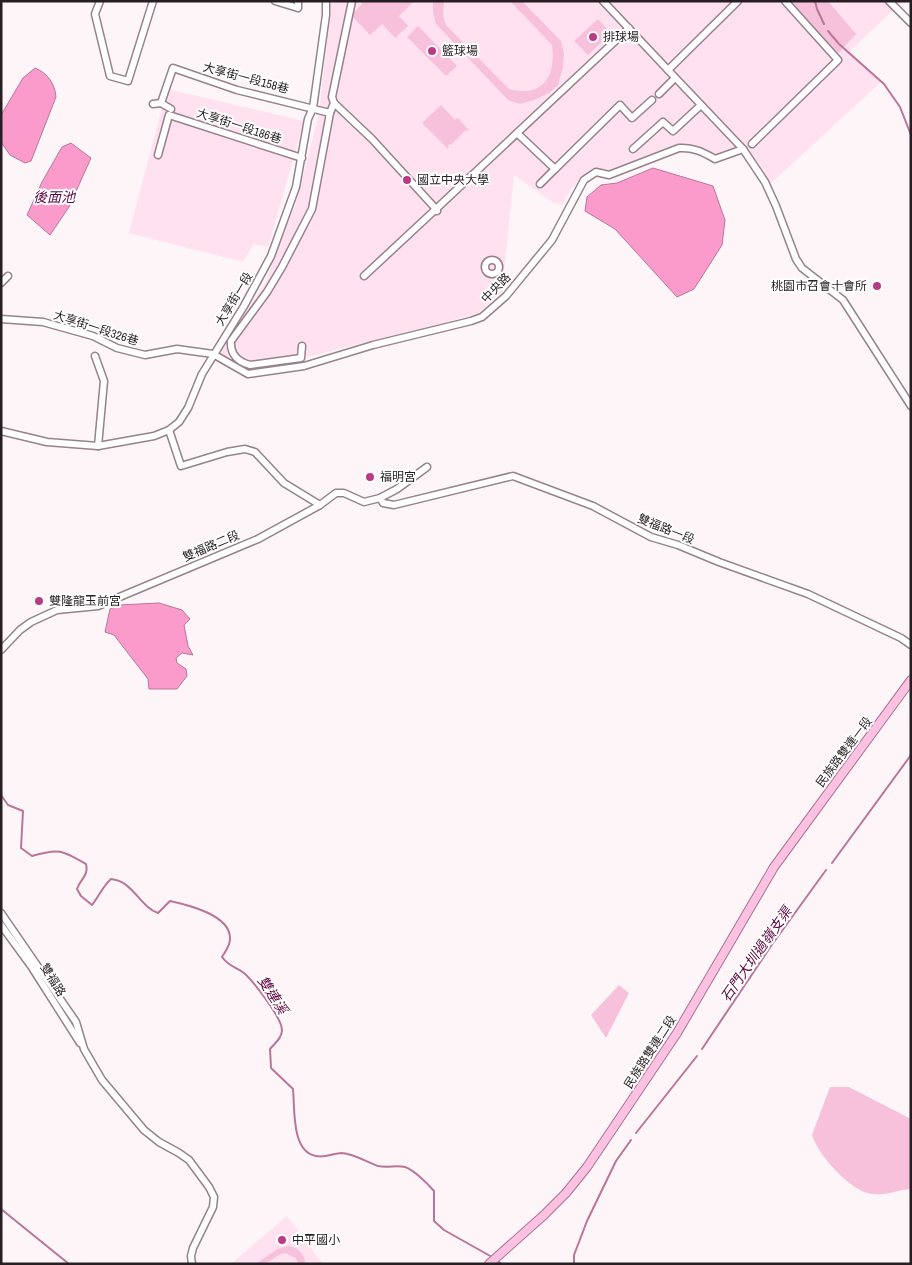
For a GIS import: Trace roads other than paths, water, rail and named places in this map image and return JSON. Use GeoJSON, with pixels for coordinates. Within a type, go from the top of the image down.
{"type":"FeatureCollection","features":[{"type":"Feature","properties":{"kind":"main road","name":"民族路雙連一段"},"geometry":{"type":"LineString","coordinates":[[796,836],[911,680]]}},
{"type":"Feature","properties":{"kind":"main road","name":"民族路雙連二段"},"geometry":{"type":"LineString","coordinates":[[492,1261],[566,1193],[587,1167],[677,1033],[774,868],[796,836]]}},
{"type":"Feature","properties":{"kind":"street"},"geometry":{"type":"LineString","coordinates":[[100,1],[95,14],[110,76],[128,81],[153,1]]}},
{"type":"Feature","properties":{"kind":"street"},"geometry":{"type":"LineString","coordinates":[[275,1],[298,8],[298,1]]}},
{"type":"Feature","properties":{"kind":"street","name":"大享街一段"},"geometry":{"type":"LineString","coordinates":[[1,431],[47,442],[98,446],[154,436],[168,430],[179,422],[188,408],[202,374],[244,306],[271,256],[296,187],[308,119],[313,108],[326,16],[326,1]]}},
{"type":"Feature","properties":{"kind":"street"},"geometry":{"type":"LineString","coordinates":[[352,1],[332,97],[334,103],[372,139],[436,210]]}},
{"type":"Feature","properties":{"kind":"street"},"geometry":{"type":"LineString","coordinates":[[603,1],[743,149],[765,182],[796,259],[802,268],[843,300],[911,406]]}},
{"type":"Feature","properties":{"kind":"street"},"geometry":{"type":"LineString","coordinates":[[668,70],[738,1]]}},
{"type":"Feature","properties":{"kind":"street"},"geometry":{"type":"LineString","coordinates":[[752,144],[838,60],[784,1]]}},
{"type":"Feature","properties":{"kind":"street"},"geometry":{"type":"LineString","coordinates":[[889,1],[911,23]]}},
{"type":"Feature","properties":{"kind":"street"},"geometry":{"type":"LineString","coordinates":[[364,276],[629,28]]}},
{"type":"Feature","properties":{"kind":"street","name":"大享街一段158巷"},"geometry":{"type":"LineString","coordinates":[[157,104],[173,68],[237,90],[330,113]]}},
{"type":"Feature","properties":{"kind":"street"},"geometry":{"type":"LineString","coordinates":[[658,94],[675,78]]}},
{"type":"Feature","properties":{"kind":"street"},"geometry":{"type":"LineString","coordinates":[[540,184],[620,105],[632,118],[652,100]]}},
{"type":"Feature","properties":{"kind":"street"},"geometry":{"type":"LineString","coordinates":[[302,346],[301,358],[250,365],[236,358],[232,352],[231,341],[267,292],[312,209],[330,113],[334,103]]}},
{"type":"Feature","properties":{"kind":"street","name":"大享街一段186巷"},"geometry":{"type":"LineString","coordinates":[[157,104],[170,112],[302,158]]}},
{"type":"Feature","properties":{"kind":"street"},"geometry":{"type":"LineString","coordinates":[[633,149],[663,122],[673,131],[701,105]]}},
{"type":"Feature","properties":{"kind":"street"},"geometry":{"type":"LineString","coordinates":[[158,155],[170,112]]}},
{"type":"Feature","properties":{"kind":"street"},"geometry":{"type":"LineString","coordinates":[[517,133],[555,169]]}},
{"type":"Feature","properties":{"kind":"street","name":"中央路"},"geometry":{"type":"LineString","coordinates":[[214,354],[248,374],[304,366],[373,345],[482,317],[506,296],[552,240],[584,180],[596,172],[609,175],[679,148],[698,150],[715,159],[743,149]]}},
{"type":"Feature","properties":{"kind":"street"},"geometry":{"type":"LineString","coordinates":[[1,283],[8,276]]}},
{"type":"Feature","properties":{"kind":"street","name":"大享街一段326巷"},"geometry":{"type":"LineString","coordinates":[[1,319],[43,322],[93,336],[117,348],[145,355],[177,349],[214,354]]}},
{"type":"Feature","properties":{"kind":"street"},"geometry":{"type":"LineString","coordinates":[[95,356],[104,385],[98,446]]}},
{"type":"Feature","properties":{"kind":"street"},"geometry":{"type":"LineString","coordinates":[[168,430],[181,466],[227,452],[245,449],[255,452],[284,483],[320,505]]}},
{"type":"Feature","properties":{"kind":"street","name":"雙福路二段"},"geometry":{"type":"LineString","coordinates":[[1,650],[20,630],[39,618],[57,610],[98,606],[258,539],[320,505],[336,493],[344,493],[364,502],[380,498],[427,467]]}},
{"type":"Feature","properties":{"kind":"street","name":"雙福路一段"},"geometry":{"type":"LineString","coordinates":[[380,498],[383,503],[394,505],[512,476],[593,506],[651,537],[678,545],[808,594],[901,638],[911,645]]}},
{"type":"Feature","properties":{"kind":"street"},"geometry":{"type":"LineString","coordinates":[[1,913],[76,1022],[84,1049],[102,1080],[144,1130],[159,1142],[189,1160],[209,1187],[214,1197],[213,1207],[191,1256],[192,1264]]}},
{"type":"Feature","properties":{"kind":"street","name":"雙福路"},"geometry":{"type":"LineString","coordinates":[[1,926],[31,966],[84,1049]]}},
{"type":"Feature","properties":{"kind":"water"},"geometry":{"type":"Polygon","coordinates":[[[35,68],[50,79],[56,97],[31,161],[25,163],[10,155],[1,142],[1,115],[23,78],[35,68]]]}},
{"type":"Feature","properties":{"kind":"water","name":"後面池"},"geometry":{"type":"Polygon","coordinates":[[[71,143],[91,158],[69,207],[50,235],[27,215],[42,182],[62,147],[71,143]]]}},
{"type":"Feature","properties":{"kind":"water"},"geometry":{"type":"Polygon","coordinates":[[[653,168],[713,186],[725,220],[722,245],[694,289],[677,297],[615,229],[585,211],[587,197],[601,185],[617,183],[653,168]]]}},
{"type":"Feature","properties":{"kind":"water"},"geometry":{"type":"Polygon","coordinates":[[[159,603],[182,610],[190,619],[184,625],[188,646],[193,655],[182,653],[176,658],[177,663],[186,669],[187,676],[177,689],[149,689],[148,679],[114,635],[105,632],[110,609],[118,605],[159,603]]]}},
{"type":"Feature","properties":{"kind":"waterway"},"geometry":{"type":"LineString","coordinates":[[815,1],[824,24]]}},
{"type":"Feature","properties":{"kind":"waterway"},"geometry":{"type":"LineString","coordinates":[[828,31],[839,44],[884,84],[900,107],[911,135]]}},
{"type":"Feature","properties":{"kind":"waterway","name":"石門大圳過嶺支渠"},"geometry":{"type":"LineString","coordinates":[[832,863],[911,755]]}},
{"type":"Feature","properties":{"kind":"waterway","name":"雙連溪"},"geometry":{"type":"LineString","coordinates":[[1,795],[8,805],[23,811],[21,848],[32,856],[55,851],[65,853],[86,864],[85,875],[77,889],[81,896],[92,905],[111,879],[125,884],[151,910],[158,913],[170,901],[207,912],[224,924],[230,939],[222,957],[248,977],[266,1000],[281,1024],[281,1036],[270,1049],[271,1068],[293,1089],[296,1128],[302,1147],[308,1153],[316,1156],[342,1153],[356,1156],[378,1166],[402,1166],[409,1169],[434,1191],[434,1221],[444,1230],[492,1257]]}},
{"type":"Feature","properties":{"kind":"waterway","name":"石門大圳過嶺支渠"},"geometry":{"type":"LineString","coordinates":[[702,1049],[771,946],[826,870]]}},
{"type":"Feature","properties":{"kind":"waterway","name":"石門大圳過嶺支渠"},"geometry":{"type":"LineString","coordinates":[[636,1133],[697,1056]]}},
{"type":"Feature","properties":{"kind":"waterway","name":"石門大圳過嶺支渠"},"geometry":{"type":"LineString","coordinates":[[574,1264],[574,1255],[587,1221],[616,1161],[631,1140]]}},
{"type":"Feature","properties":{"kind":"waterway"},"geometry":{"type":"LineString","coordinates":[[1,1209],[69,1264]]}},
{"type":"Feature","properties":{"kind":"waterway","name":"雙連溪"},"geometry":{"type":"LineString","coordinates":[[496,1260],[502,1264]]}},
{"type":"Feature","properties":{"kind":"place","name":"排球場"},"geometry":{"type":"Point","coordinates":[593,37]}},
{"type":"Feature","properties":{"kind":"place","name":"籃球場"},"geometry":{"type":"Point","coordinates":[432,51]}},
{"type":"Feature","properties":{"kind":"place","name":"國立中央大學"},"geometry":{"type":"Point","coordinates":[407,180]}},
{"type":"Feature","properties":{"kind":"place","name":"桃園市召會十會所"},"geometry":{"type":"Point","coordinates":[877,286]}},
{"type":"Feature","properties":{"kind":"place","name":"福明宮"},"geometry":{"type":"Point","coordinates":[370,477]}},
{"type":"Feature","properties":{"kind":"place","name":"雙隆龍玉前宮"},"geometry":{"type":"Point","coordinates":[39,601]}},
{"type":"Feature","properties":{"kind":"place","name":"中平國小"},"geometry":{"type":"Point","coordinates":[282,1240]}}]}
